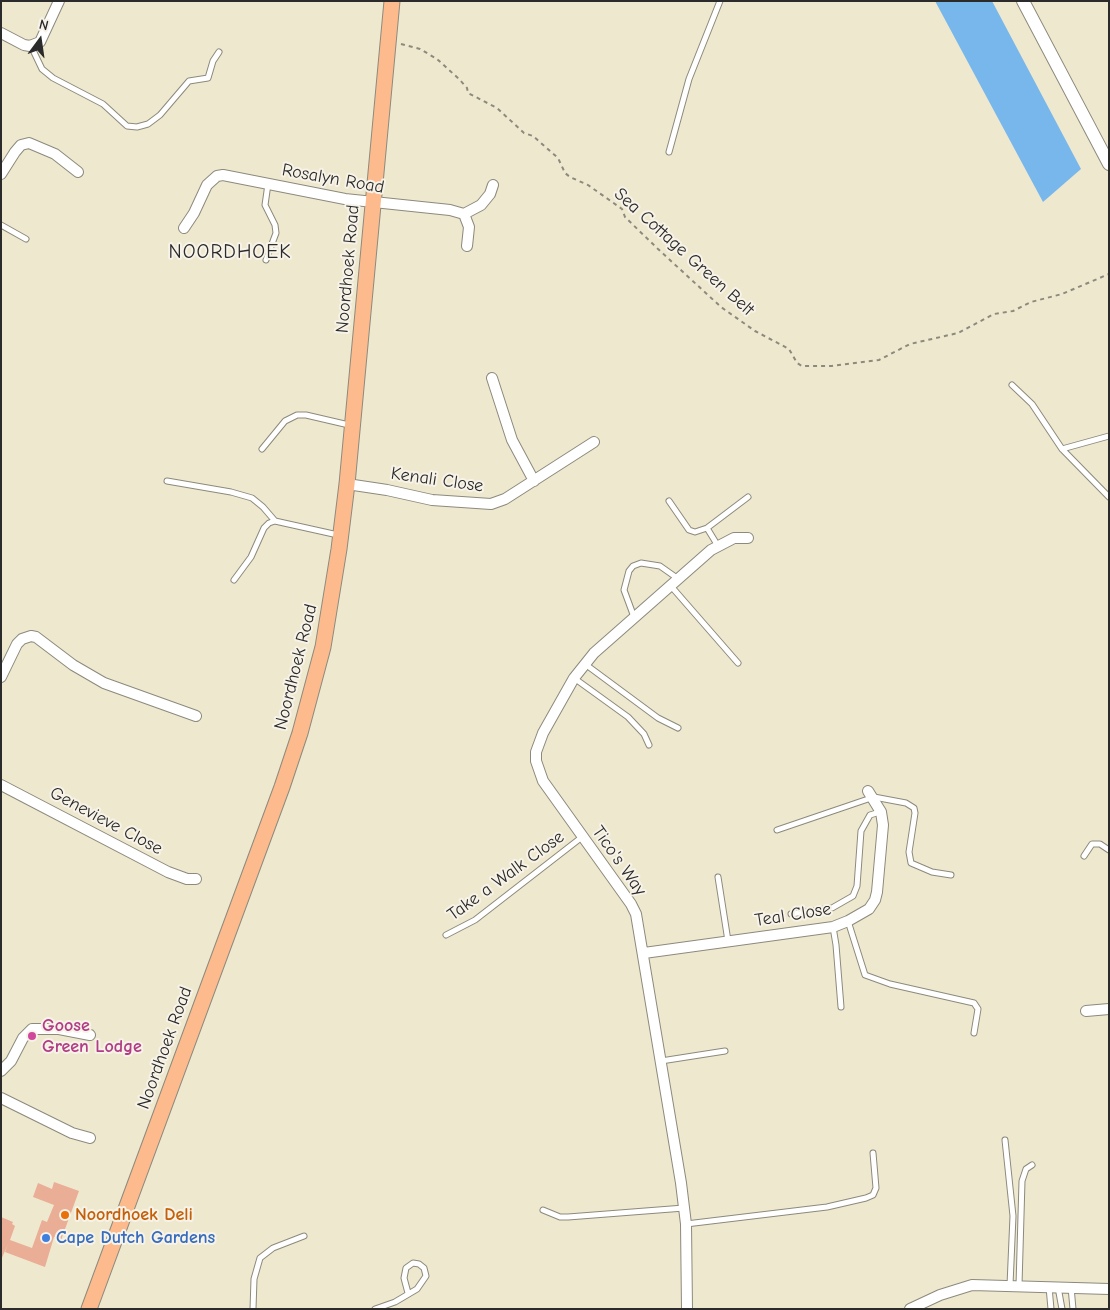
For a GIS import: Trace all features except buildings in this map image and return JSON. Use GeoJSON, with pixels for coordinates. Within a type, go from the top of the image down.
{"type":"FeatureCollection","features":[{"type":"Feature","properties":{"kind":"main road","name":"Noordhoek Road"},"geometry":{"type":"LineString","coordinates":[[89,1309],[300,733],[323,647],[347,484],[392,1]]}},
{"type":"Feature","properties":{"kind":"street"},"geometry":{"type":"LineString","coordinates":[[1,33],[17,43],[30,46],[40,42],[44,38],[59,1]]}},
{"type":"Feature","properties":{"kind":"street"},"geometry":{"type":"LineString","coordinates":[[1023,1],[1109,164]]}},
{"type":"Feature","properties":{"kind":"street"},"geometry":{"type":"LineString","coordinates":[[1,174],[21,145],[29,143],[55,154],[78,172]]}},
{"type":"Feature","properties":{"kind":"street","name":"Rosalyn Road"},"geometry":{"type":"LineString","coordinates":[[184,228],[194,213],[207,185],[217,176],[228,175],[373,204],[445,210],[464,214]]}},
{"type":"Feature","properties":{"kind":"street"},"geometry":{"type":"LineString","coordinates":[[467,246],[469,227],[464,214],[475,210],[486,200],[492,185]]}},
{"type":"Feature","properties":{"kind":"street"},"geometry":{"type":"LineString","coordinates":[[492,378],[512,440],[534,482]]}},
{"type":"Feature","properties":{"kind":"street","name":"Kenali Close"},"geometry":{"type":"LineString","coordinates":[[347,484],[387,490],[432,500],[482,505],[499,502],[534,482],[594,442]]}},
{"type":"Feature","properties":{"kind":"street","name":"Tico's Way"},"geometry":{"type":"LineString","coordinates":[[686,1309],[686,1224],[639,925],[631,904],[543,782],[536,761],[538,744],[574,678],[584,664],[674,581],[718,546],[734,538],[748,538]]}},
{"type":"Feature","properties":{"kind":"street"},"geometry":{"type":"LineString","coordinates":[[1,677],[18,644],[22,639],[31,636],[36,637],[73,665],[104,683],[196,716]]}},
{"type":"Feature","properties":{"kind":"street","name":"Genevieve Close"},"geometry":{"type":"LineString","coordinates":[[1,785],[168,872],[187,879],[196,879]]}},
{"type":"Feature","properties":{"kind":"street","name":"Teal Close"},"geometry":{"type":"LineString","coordinates":[[644,953],[833,927],[848,921],[869,908],[875,900],[883,825],[881,812],[871,794]]}},
{"type":"Feature","properties":{"kind":"street"},"geometry":{"type":"LineString","coordinates":[[1086,1011],[1109,1009]]}},
{"type":"Feature","properties":{"kind":"street"},"geometry":{"type":"LineString","coordinates":[[1,1071],[11,1061],[23,1038],[32,1029],[59,1029],[90,1035]]}},
{"type":"Feature","properties":{"kind":"street"},"geometry":{"type":"LineString","coordinates":[[1,1098],[72,1133],[90,1138]]}},
{"type":"Feature","properties":{"kind":"street"},"geometry":{"type":"LineString","coordinates":[[910,1309],[940,1295],[972,1286],[1014,1285],[1109,1289]]}},
{"type":"Feature","properties":{"kind":"lane"},"geometry":{"type":"LineString","coordinates":[[669,152],[689,79],[720,1]]}},
{"type":"Feature","properties":{"kind":"lane"},"geometry":{"type":"LineString","coordinates":[[30,46],[42,68],[53,78],[103,104],[127,126],[137,127],[148,124],[160,115],[189,81],[208,78],[213,61],[219,52]]}},
{"type":"Feature","properties":{"kind":"lane"},"geometry":{"type":"LineString","coordinates":[[266,260],[276,230],[264,203],[268,184]]}},
{"type":"Feature","properties":{"kind":"lane"},"geometry":{"type":"LineString","coordinates":[[1,225],[26,239]]}},
{"type":"Feature","properties":{"kind":"lane"},"geometry":{"type":"LineString","coordinates":[[1012,385],[1032,404],[1062,449],[1109,497]]}},
{"type":"Feature","properties":{"kind":"lane"},"geometry":{"type":"LineString","coordinates":[[262,448],[285,421],[297,415],[306,415],[352,425]]}},
{"type":"Feature","properties":{"kind":"lane"},"geometry":{"type":"LineString","coordinates":[[1062,449],[1109,436]]}},
{"type":"Feature","properties":{"kind":"lane"},"geometry":{"type":"LineString","coordinates":[[167,481],[231,492],[252,498],[264,507],[275,521],[341,535]]}},
{"type":"Feature","properties":{"kind":"lane"},"geometry":{"type":"LineString","coordinates":[[669,501],[689,530],[700,532],[748,496]]}},
{"type":"Feature","properties":{"kind":"lane"},"geometry":{"type":"LineString","coordinates":[[234,580],[251,557],[264,528],[275,521]]}},
{"type":"Feature","properties":{"kind":"lane"},"geometry":{"type":"LineString","coordinates":[[707,528],[718,546]]}},
{"type":"Feature","properties":{"kind":"lane"},"geometry":{"type":"LineString","coordinates":[[634,617],[624,590],[629,571],[633,566],[641,564],[660,566],[674,581],[738,663]]}},
{"type":"Feature","properties":{"kind":"lane"},"geometry":{"type":"LineString","coordinates":[[584,664],[658,718],[678,728]]}},
{"type":"Feature","properties":{"kind":"lane"},"geometry":{"type":"LineString","coordinates":[[574,678],[628,717],[644,734],[649,745]]}},
{"type":"Feature","properties":{"kind":"lane"},"geometry":{"type":"LineString","coordinates":[[777,830],[871,794],[906,803],[914,808],[914,826],[909,852],[911,863],[932,872],[951,875]]}},
{"type":"Feature","properties":{"kind":"lane"},"geometry":{"type":"LineString","coordinates":[[791,914],[832,908],[853,896],[857,886],[861,831],[870,815],[881,812]]}},
{"type":"Feature","properties":{"kind":"lane","name":"Take a Walk Close"},"geometry":{"type":"LineString","coordinates":[[446,935],[475,920],[582,837]]}},
{"type":"Feature","properties":{"kind":"lane"},"geometry":{"type":"LineString","coordinates":[[1084,856],[1092,844],[1100,844],[1109,850]]}},
{"type":"Feature","properties":{"kind":"lane"},"geometry":{"type":"LineString","coordinates":[[718,877],[729,942]]}},
{"type":"Feature","properties":{"kind":"lane"},"geometry":{"type":"LineString","coordinates":[[848,921],[865,975],[890,984],[974,1003],[978,1009],[974,1033]]}},
{"type":"Feature","properties":{"kind":"lane"},"geometry":{"type":"LineString","coordinates":[[833,927],[841,1007]]}},
{"type":"Feature","properties":{"kind":"lane"},"geometry":{"type":"LineString","coordinates":[[661,1061],[725,1051]]}},
{"type":"Feature","properties":{"kind":"lane"},"geometry":{"type":"LineString","coordinates":[[1005,1140],[1013,1216],[1014,1285]]}},
{"type":"Feature","properties":{"kind":"lane"},"geometry":{"type":"LineString","coordinates":[[686,1224],[827,1207],[866,1198],[873,1195],[876,1188],[873,1153]]}},
{"type":"Feature","properties":{"kind":"lane"},"geometry":{"type":"LineString","coordinates":[[1014,1285],[1022,1181],[1026,1169],[1032,1165]]}},
{"type":"Feature","properties":{"kind":"lane"},"geometry":{"type":"LineString","coordinates":[[543,1210],[553,1215],[568,1217],[684,1208]]}},
{"type":"Feature","properties":{"kind":"lane"},"geometry":{"type":"LineString","coordinates":[[252,1309],[254,1279],[260,1258],[274,1248],[304,1236]]}},
{"type":"Feature","properties":{"kind":"lane"},"geometry":{"type":"LineString","coordinates":[[375,1309],[395,1302],[417,1289],[426,1276],[424,1268],[419,1264],[413,1263],[406,1268],[404,1278],[408,1294]]}},
{"type":"Feature","properties":{"kind":"lane"},"geometry":{"type":"LineString","coordinates":[[1051,1309],[1054,1286]]}},
{"type":"Feature","properties":{"kind":"lane"},"geometry":{"type":"LineString","coordinates":[[1054,1286],[1062,1309]]}},
{"type":"Feature","properties":{"kind":"lane"},"geometry":{"type":"LineString","coordinates":[[1071,1287],[1073,1309]]}},
{"type":"Feature","properties":{"kind":"path","name":"Sea Cottage Green Belt"},"geometry":{"type":"LineString","coordinates":[[388,42],[410,46],[438,59],[467,88],[468,94],[497,108],[524,133],[533,136],[558,158],[565,173],[588,185],[622,209],[625,217],[721,307],[754,331],[789,349],[797,363],[802,366],[832,366],[879,360],[910,344],[958,333],[994,314],[1014,311],[1031,302],[1062,294],[1109,274]]}},
{"type":"Feature","properties":{"kind":"water"},"geometry":{"type":"Polygon","coordinates":[[[935,1],[992,1],[1081,169],[1043,202],[935,1]]]}},
{"type":"Feature","properties":{"kind":"place","name":"Goose Green Lodge"},"geometry":{"type":"Point","coordinates":[32,1036]}},
{"type":"Feature","properties":{"kind":"place","name":"Noordhoek Deli"},"geometry":{"type":"Point","coordinates":[65,1215]}},
{"type":"Feature","properties":{"kind":"place","name":"Cape Dutch Gardens"},"geometry":{"type":"Point","coordinates":[46,1238]}},
{"type":"Feature","properties":{"kind":"district","name":"NOORDHOEK"},"geometry":{"type":"Point","coordinates":[230,252]}}]}
